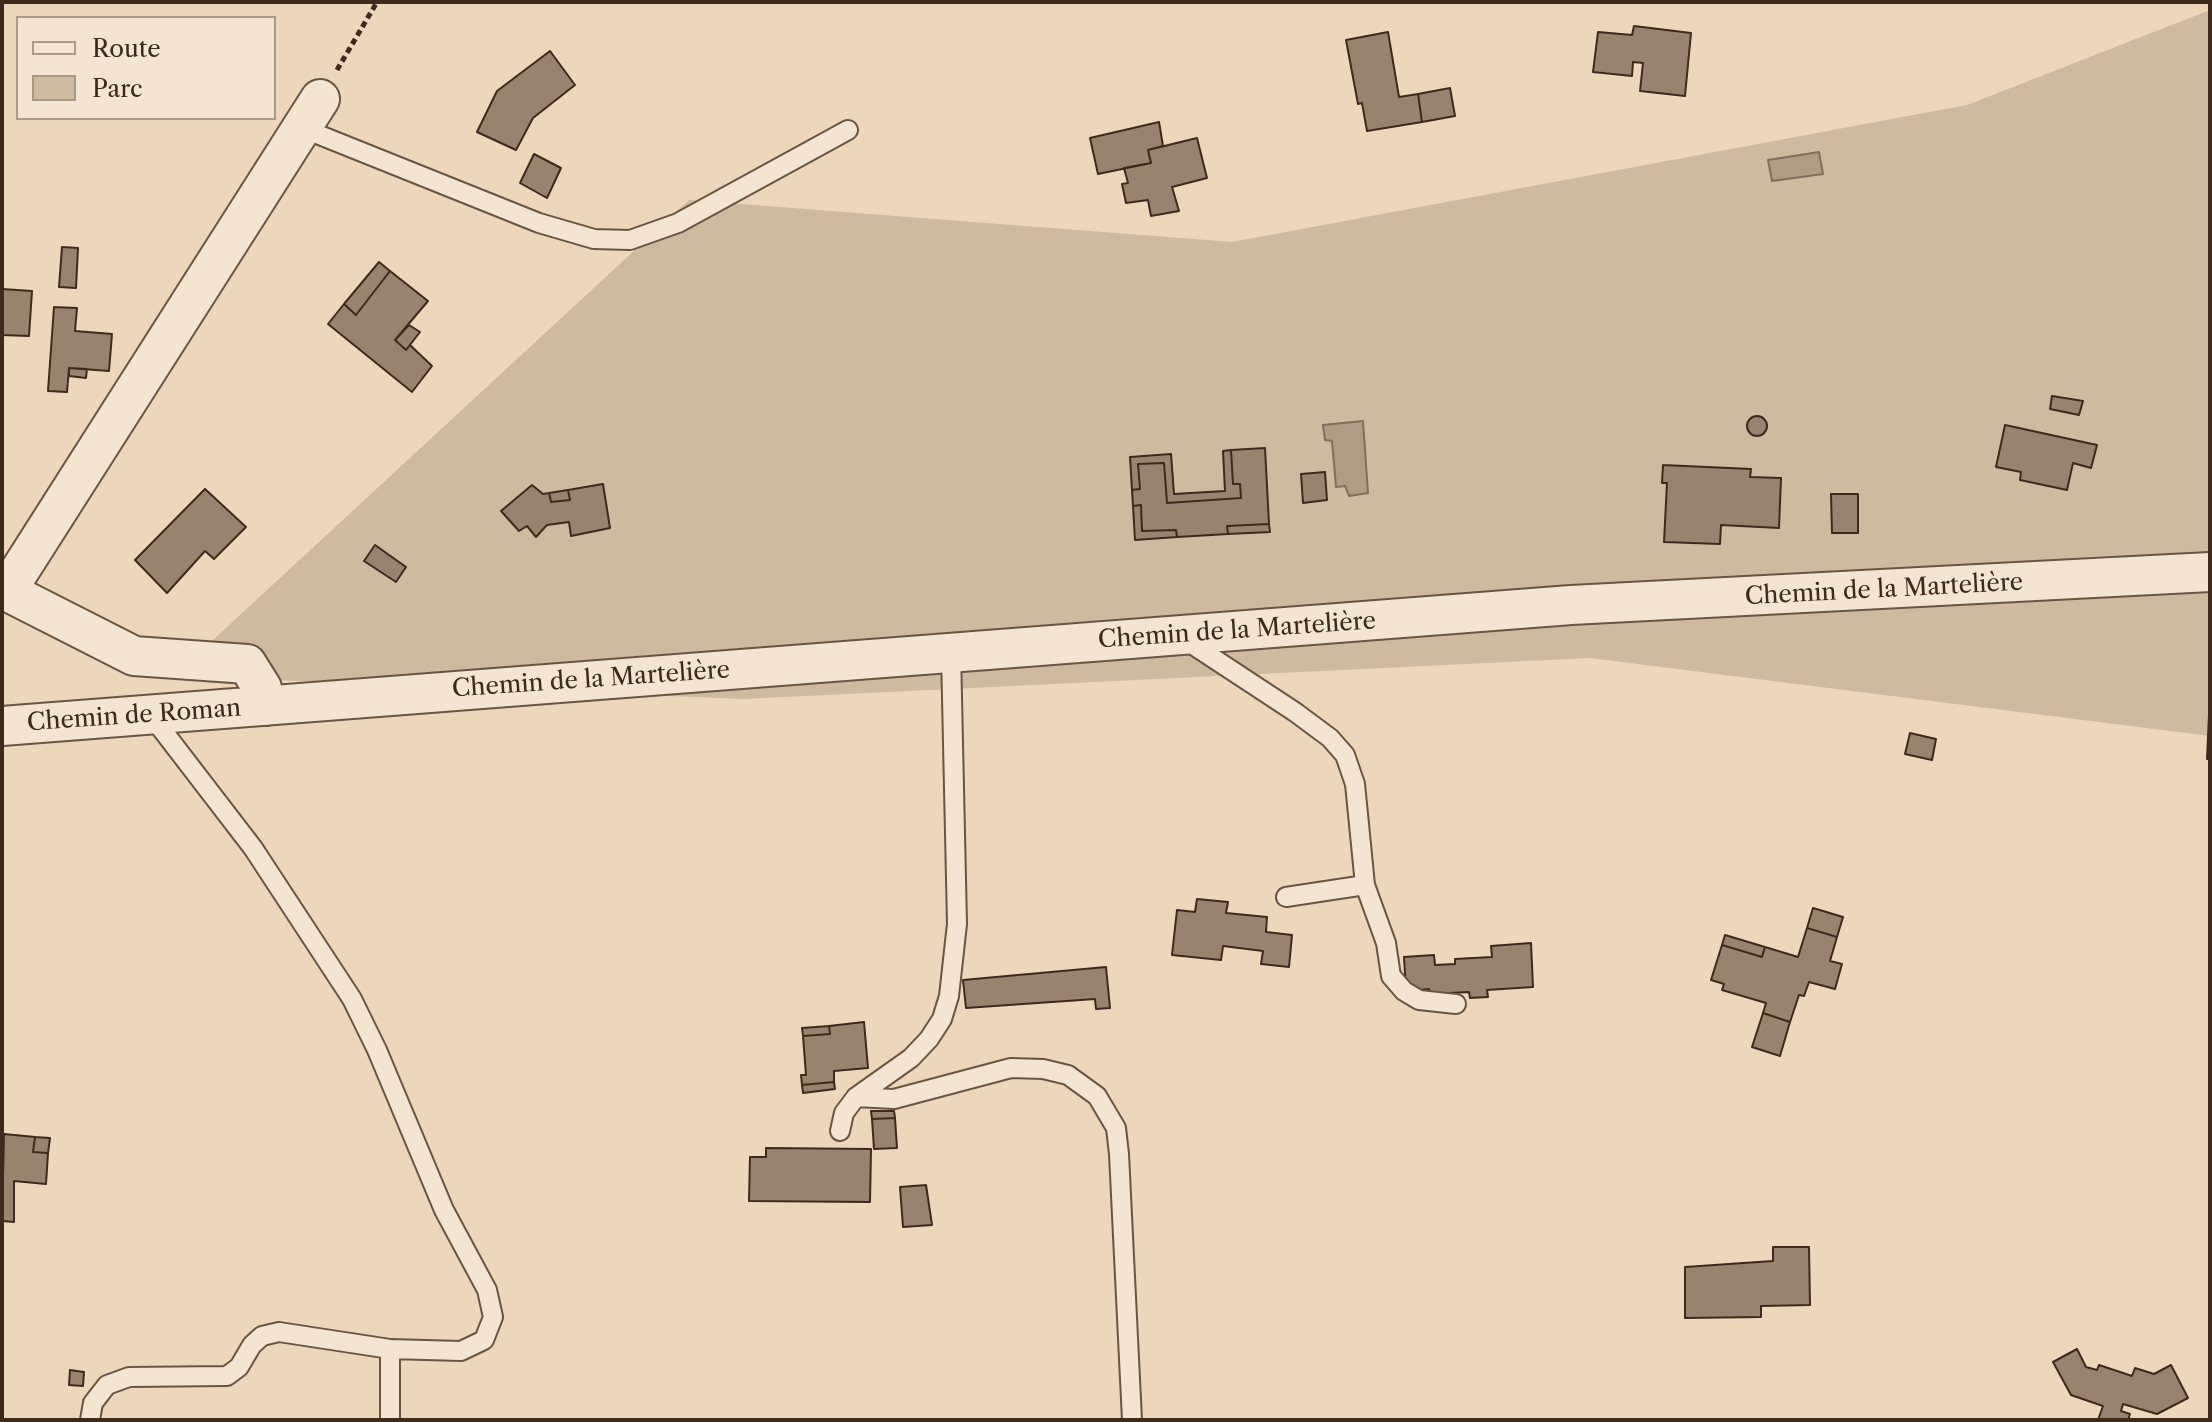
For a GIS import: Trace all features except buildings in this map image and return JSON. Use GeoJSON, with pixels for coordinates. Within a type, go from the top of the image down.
{"type":"FeatureCollection","features":[{"type":"Feature","properties":{"kind":"street"},"geometry":{"type":"LineString","coordinates":[[264,697],[247,664],[134,656],[5,589],[311,113]]}},
{"type":"Feature","properties":{"kind":"street","name":"Chemin de la Martelière"},"geometry":{"type":"LineString","coordinates":[[264,697],[951,652],[1571,605],[2210,572]]}},
{"type":"Feature","properties":{"kind":"street","name":"Chemin de Roman"},"geometry":{"type":"LineString","coordinates":[[2,726],[150,714],[264,697]]}},
{"type":"Feature","properties":{"kind":"lane"},"geometry":{"type":"LineString","coordinates":[[311,113],[539,223],[594,239],[630,240],[678,223],[848,130]]}},
{"type":"Feature","properties":{"kind":"lane"},"geometry":{"type":"LineString","coordinates":[[1178,635],[1295,712],[1330,738],[1345,755],[1355,784],[1365,885],[1386,943],[1391,976],[1404,991],[1419,1000],[1456,1004]]}},
{"type":"Feature","properties":{"kind":"lane"},"geometry":{"type":"LineString","coordinates":[[840,1131],[844,1113],[856,1097],[911,1058],[929,1039],[942,1019],[949,996],[957,924],[951,652]]}},
{"type":"Feature","properties":{"kind":"lane"},"geometry":{"type":"LineString","coordinates":[[90,1420],[93,1403],[107,1385],[129,1377],[227,1376],[239,1367],[252,1345],[262,1336],[279,1332],[390,1349],[461,1351],[484,1340],[493,1317],[487,1290],[444,1210],[377,1050],[352,999],[253,848],[150,714]]}},
{"type":"Feature","properties":{"kind":"lane"},"geometry":{"type":"LineString","coordinates":[[1286,897],[1365,885]]}},
{"type":"Feature","properties":{"kind":"lane"},"geometry":{"type":"LineString","coordinates":[[856,1097],[894,1099],[1011,1068],[1043,1069],[1068,1075],[1097,1096],[1116,1128],[1119,1154],[1132,1420]]}},
{"type":"Feature","properties":{"kind":"lane"},"geometry":{"type":"LineString","coordinates":[[390,1349],[390,1420]]}},
{"type":"Feature","properties":{"kind":"path"},"geometry":{"type":"LineString","coordinates":[[311,113],[377,2]]}},
{"type":"Feature","properties":{"kind":"green space"},"geometry":{"type":"Polygon","coordinates":[[[2210,10],[2210,736],[1590,658],[744,699],[174,676],[689,200],[1232,242],[1967,105],[2210,10]]]}},
{"type":"Feature","properties":{"kind":"shaded area"},"geometry":{"type":"Polygon","coordinates":[[[1819,152],[1823,174],[1772,181],[1768,160],[1819,152]]]}},
{"type":"Feature","properties":{"kind":"shaded area"},"geometry":{"type":"Polygon","coordinates":[[[1363,421],[1368,493],[1349,496],[1345,486],[1336,487],[1332,441],[1325,440],[1323,425],[1363,421]]]}}]}
